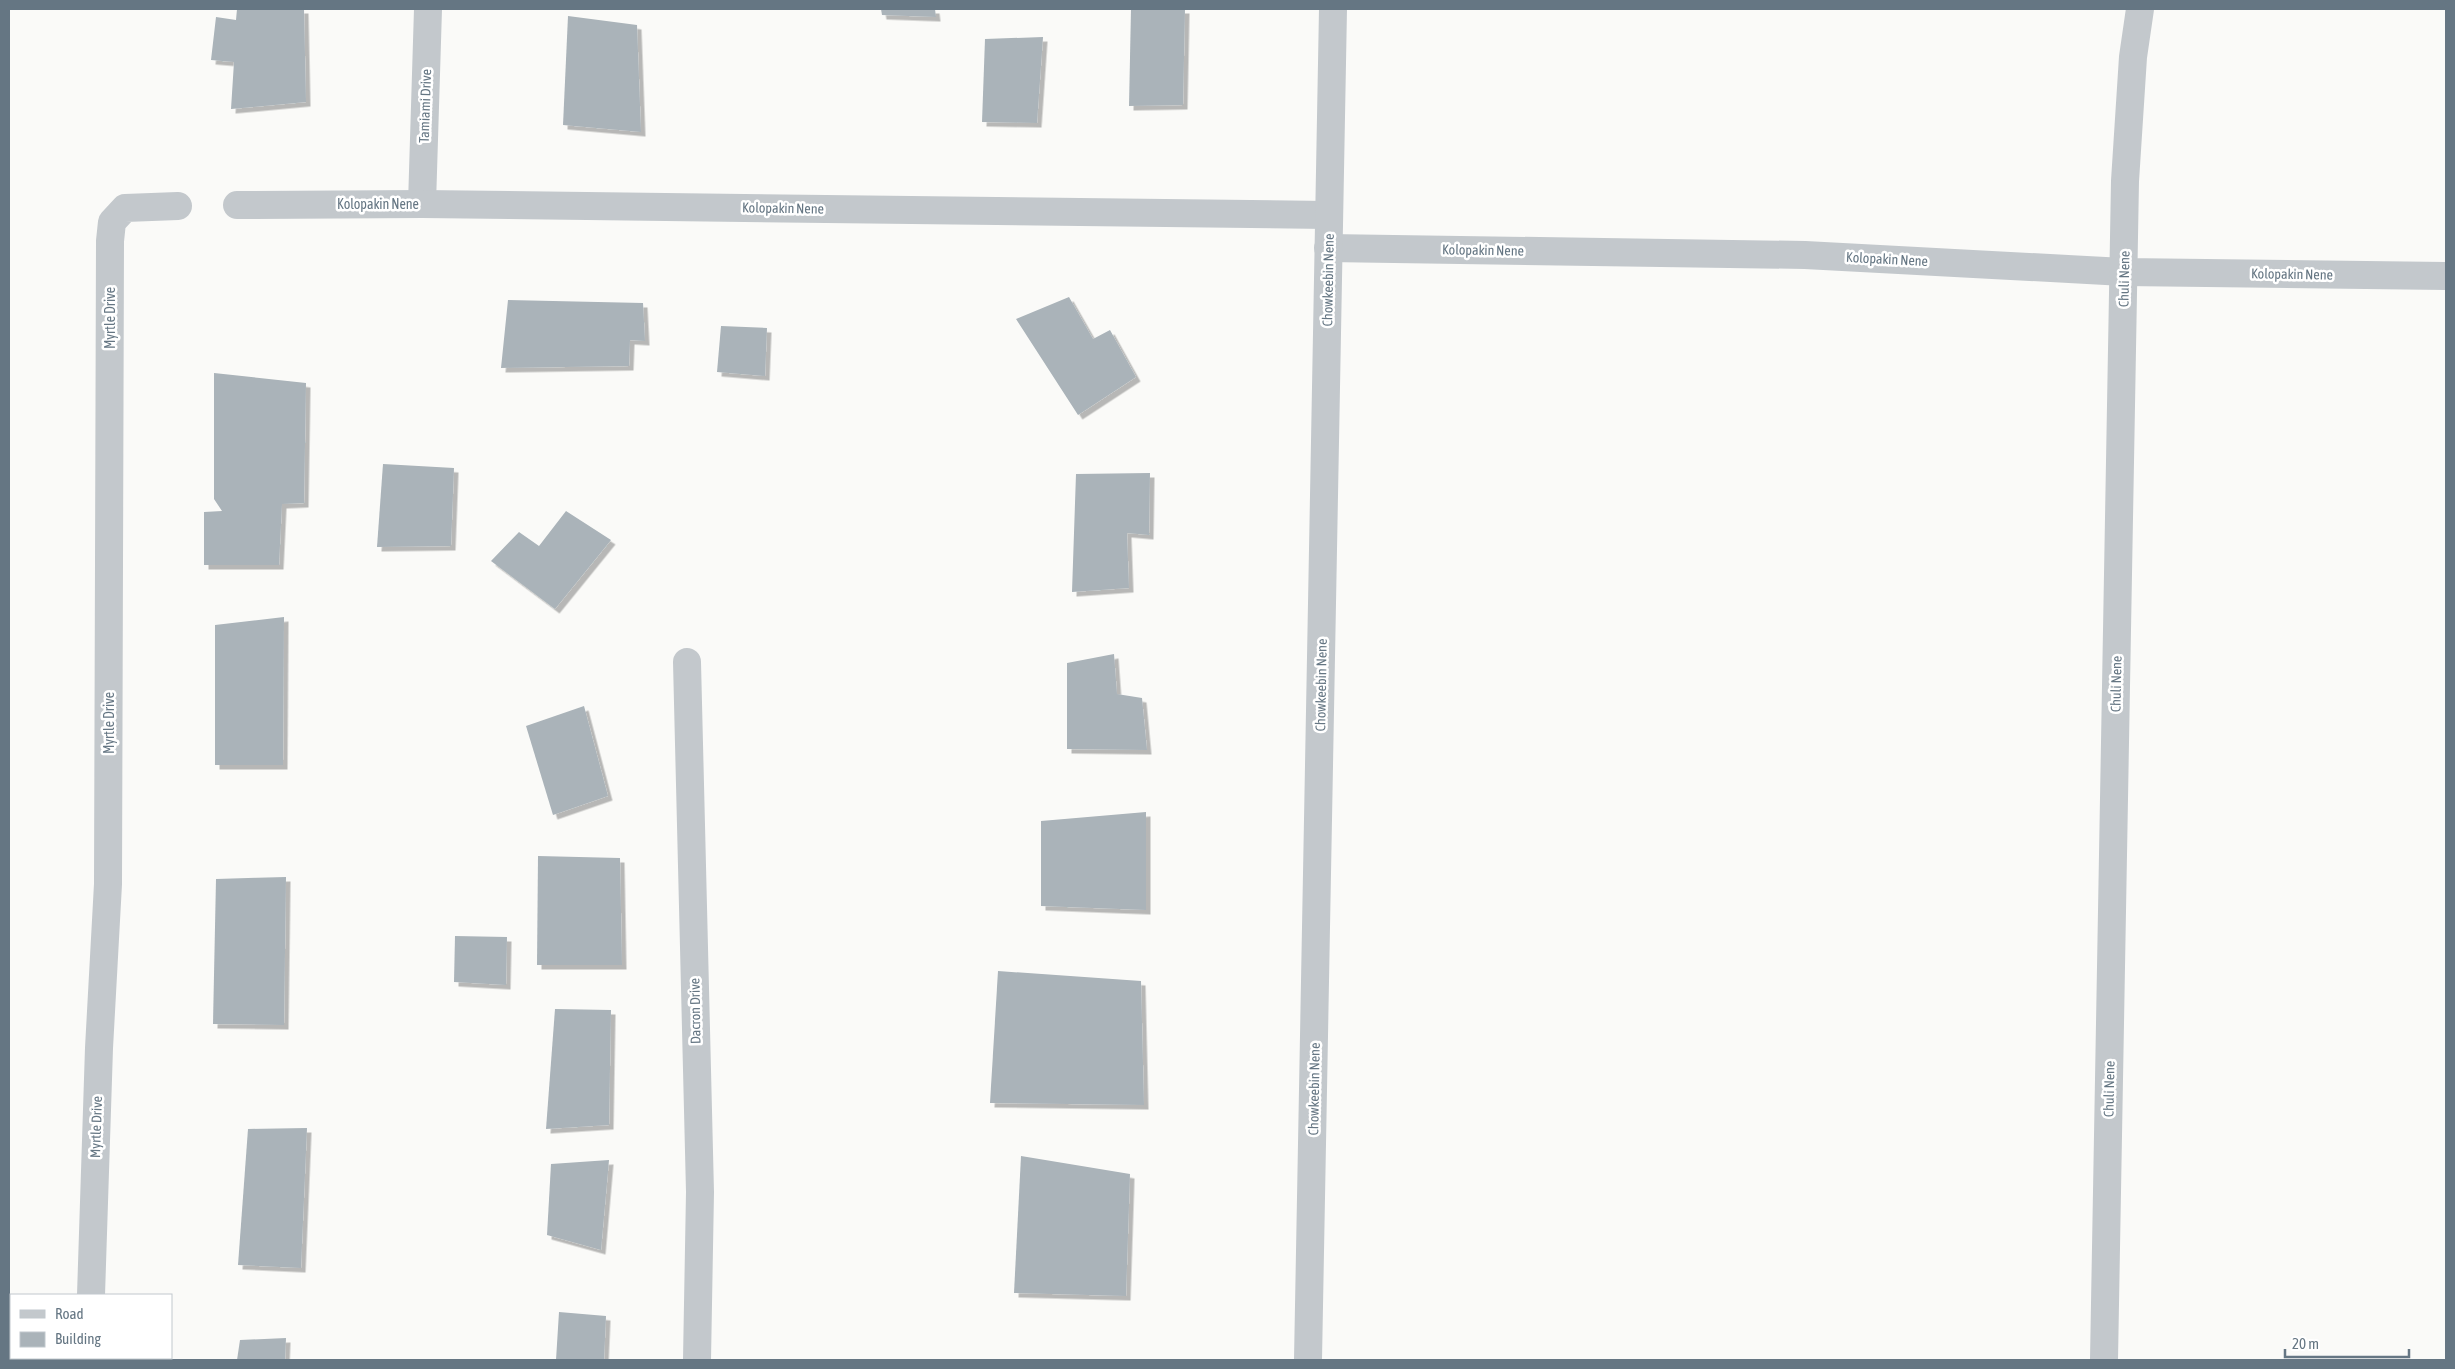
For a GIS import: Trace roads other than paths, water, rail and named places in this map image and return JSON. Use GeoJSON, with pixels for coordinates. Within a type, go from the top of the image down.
{"type":"FeatureCollection","features":[{"type":"Feature","properties":{"kind":"street","name":"Tamiami Drive"},"geometry":{"type":"LineString","coordinates":[[422,204],[428,9]]}},
{"type":"Feature","properties":{"kind":"street","name":"Chowkeebin Nene"},"geometry":{"type":"LineString","coordinates":[[1308,1360],[1333,9]]}},
{"type":"Feature","properties":{"kind":"street","name":"Chuli Nene"},"geometry":{"type":"LineString","coordinates":[[2104,1360],[2125,181],[2133,57],[2140,9]]}},
{"type":"Feature","properties":{"kind":"street","name":"Kolopakin Nene"},"geometry":{"type":"LineString","coordinates":[[237,205],[422,204],[1328,215]]}},
{"type":"Feature","properties":{"kind":"street","name":"Myrtle Drive"},"geometry":{"type":"LineString","coordinates":[[91,1294],[99,1048],[108,884],[110,241],[112,222],[124,208],[178,206]]}},
{"type":"Feature","properties":{"kind":"street","name":"Kolopakin Nene"},"geometry":{"type":"LineString","coordinates":[[1328,248],[1804,255],[2124,272],[2446,276]]}},
{"type":"Feature","properties":{"kind":"street","name":"Dacron Drive"},"geometry":{"type":"LineString","coordinates":[[687,662],[700,1192],[697,1360]]}}]}
